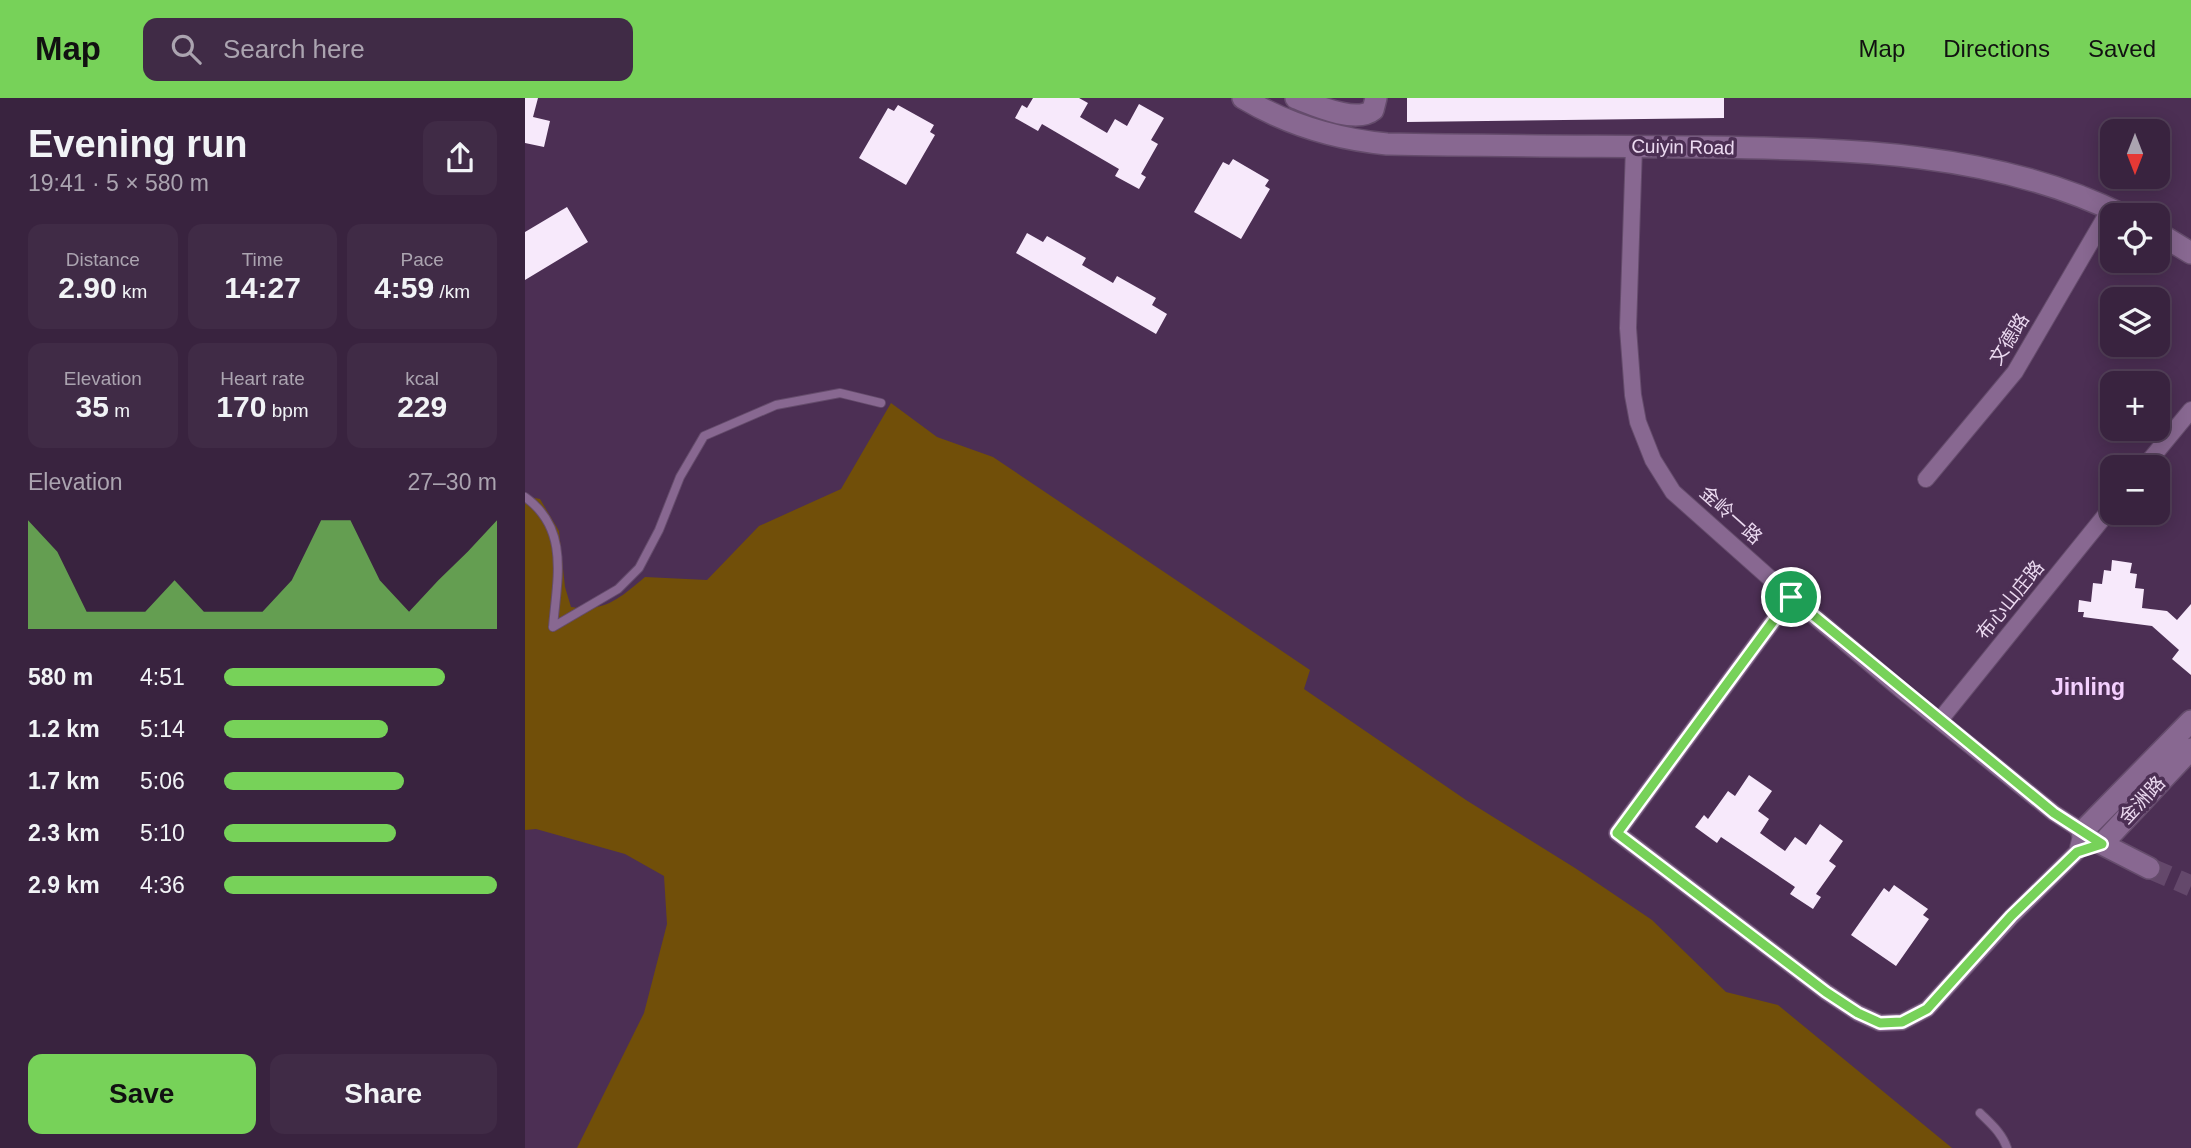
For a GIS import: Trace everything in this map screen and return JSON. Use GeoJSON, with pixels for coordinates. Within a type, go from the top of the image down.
{"type":"FeatureCollection","features":[{"type":"Feature","properties":{"kind":"street","name":"Cuiyin Road"},"geometry":{"type":"LineString","coordinates":[[1243,98],[1291,123],[1366,142],[1829,149],[1961,164],[2025,178],[2100,206]]}},
{"type":"Feature","properties":{"kind":"street"},"geometry":{"type":"LineString","coordinates":[[1296,98],[1329,110],[1361,116],[1373,110],[1376,98]]}},
{"type":"Feature","properties":{"kind":"street","name":"金岭一路"},"geometry":{"type":"LineString","coordinates":[[1635,147],[1628,328],[1638,422],[1653,460],[1673,492],[1791,597],[2054,813],[2080,842],[2102,844]]}},
{"type":"Feature","properties":{"kind":"street","name":"文德路"},"geometry":{"type":"LineString","coordinates":[[1926,479],[2015,372],[2100,237]]}},
{"type":"Feature","properties":{"kind":"street"},"geometry":{"type":"LineString","coordinates":[[2170,240],[2191,253]]}},
{"type":"Feature","properties":{"kind":"street"},"geometry":{"type":"LineString","coordinates":[[2154,455],[2191,410]]}},
{"type":"Feature","properties":{"kind":"street","name":"布心山庄路"},"geometry":{"type":"LineString","coordinates":[[1940,720],[2100,522]]}},
{"type":"Feature","properties":{"kind":"street"},"geometry":{"type":"LineString","coordinates":[[1791,597],[1617,833],[1826,992],[1858,1013],[1880,1023],[1902,1022],[1927,1009],[2080,842]]}},
{"type":"Feature","properties":{"kind":"street","name":"金洲路"},"geometry":{"type":"LineString","coordinates":[[2080,842],[2191,721]]}},
{"type":"Feature","properties":{"kind":"street","name":"金洲路"},"geometry":{"type":"LineString","coordinates":[[2150,868],[2102,844],[2191,749]]}},
{"type":"Feature","properties":{"kind":"lane"},"geometry":{"type":"LineString","coordinates":[[525,497],[540,508],[551,524],[559,556],[554,627],[618,589],[639,568],[659,530],[680,477],[704,436],[776,405],[827,395],[840,393],[881,402]]}},
{"type":"Feature","properties":{"kind":"lane"},"geometry":{"type":"LineString","coordinates":[[1980,1113],[1994,1125],[2006,1144]]}},
{"type":"Feature","properties":{"kind":"shaded area"},"geometry":{"type":"Polygon","coordinates":[[[891,403],[937,437],[993,457],[1310,670],[1304,689],[1466,800],[1652,920],[1726,992],[1778,1005],[1952,1148],[577,1148],[644,1013],[667,924],[664,876],[625,854],[536,829],[525,830],[525,496],[540,499],[559,531],[565,587],[571,607],[594,608],[612,602],[645,577],[707,580],[759,526],[841,489],[891,403]]]}},
{"type":"Feature","properties":{"kind":"building"},"geometry":{"type":"Polygon","coordinates":[[[525,98],[538,98],[533,117],[550,121],[544,147],[525,143],[525,98]]]}},
{"type":"Feature","properties":{"kind":"building"},"geometry":{"type":"Polygon","coordinates":[[[1033,98],[1079,98],[1088,103],[1080,117],[1107,133],[1115,119],[1127,126],[1139,104],[1164,118],[1151,140],[1158,144],[1141,174],[1146,177],[1139,189],[1115,176],[1119,169],[1042,124],[1038,131],[1015,118],[1022,105],[1027,108],[1033,98]]]}},
{"type":"Feature","properties":{"kind":"building"},"geometry":{"type":"Polygon","coordinates":[[[1407,98],[1724,98],[1724,118],[1407,122],[1407,98]]]}},
{"type":"Feature","properties":{"kind":"building"},"geometry":{"type":"Polygon","coordinates":[[[898,105],[934,125],[930,132],[935,135],[906,185],[859,158],[888,108],[894,111],[898,105]]]}},
{"type":"Feature","properties":{"kind":"building"},"geometry":{"type":"Polygon","coordinates":[[[1233,159],[1269,180],[1265,186],[1270,189],[1241,239],[1194,212],[1223,162],[1229,165],[1233,159]]]}},
{"type":"Feature","properties":{"kind":"building"},"geometry":{"type":"Polygon","coordinates":[[[567,207],[588,242],[525,280],[525,232],[567,207]]]}},
{"type":"Feature","properties":{"kind":"building"},"geometry":{"type":"Polygon","coordinates":[[[1027,233],[1043,242],[1047,236],[1086,258],[1082,265],[1113,283],[1117,276],[1156,298],[1152,305],[1167,314],[1156,334],[1016,253],[1027,233]]]}},
{"type":"Feature","properties":{"kind":"building"},"geometry":{"type":"Polygon","coordinates":[[[2112,560],[2132,563],[2130,573],[2137,574],[2135,588],[2144,589],[2142,608],[2167,611],[2177,620],[2191,604],[2191,675],[2172,659],[2179,650],[2152,626],[2083,617],[2084,612],[2078,612],[2079,600],[2091,602],[2093,583],[2102,584],[2104,570],[2111,571],[2112,560]]]}},
{"type":"Feature","properties":{"kind":"building"},"geometry":{"type":"Polygon","coordinates":[[[1749,775],[1772,791],[1758,811],[1769,819],[1760,833],[1785,851],[1795,837],[1806,845],[1820,824],[1843,841],[1829,861],[1836,866],[1816,894],[1821,897],[1813,909],[1790,894],[1795,887],[1721,837],[1717,843],[1695,827],[1704,815],[1708,819],[1728,791],[1735,796],[1749,775]]]}},
{"type":"Feature","properties":{"kind":"building"},"geometry":{"type":"Polygon","coordinates":[[[1894,885],[1928,909],[1923,915],[1929,919],[1896,966],[1851,935],[1884,888],[1889,892],[1894,885]]]}},
{"type":"Feature","properties":{"kind":"tunnel"},"geometry":{"type":"LineString","coordinates":[[2149,868],[2191,886]]}},
{"type":"Feature","properties":{"kind":"district","name":"Jinling"},"geometry":{"type":"Point","coordinates":[2088,687]}},
{"type":"Feature","properties":{"kind":"route"},"geometry":{"type":"LineString","coordinates":[[1791,597],[2054,813],[2102,844],[2077,852],[2011,916],[1927,1009],[1902,1022],[1880,1023],[1858,1013],[1826,992],[1617,833],[1791,597]]}}]}
